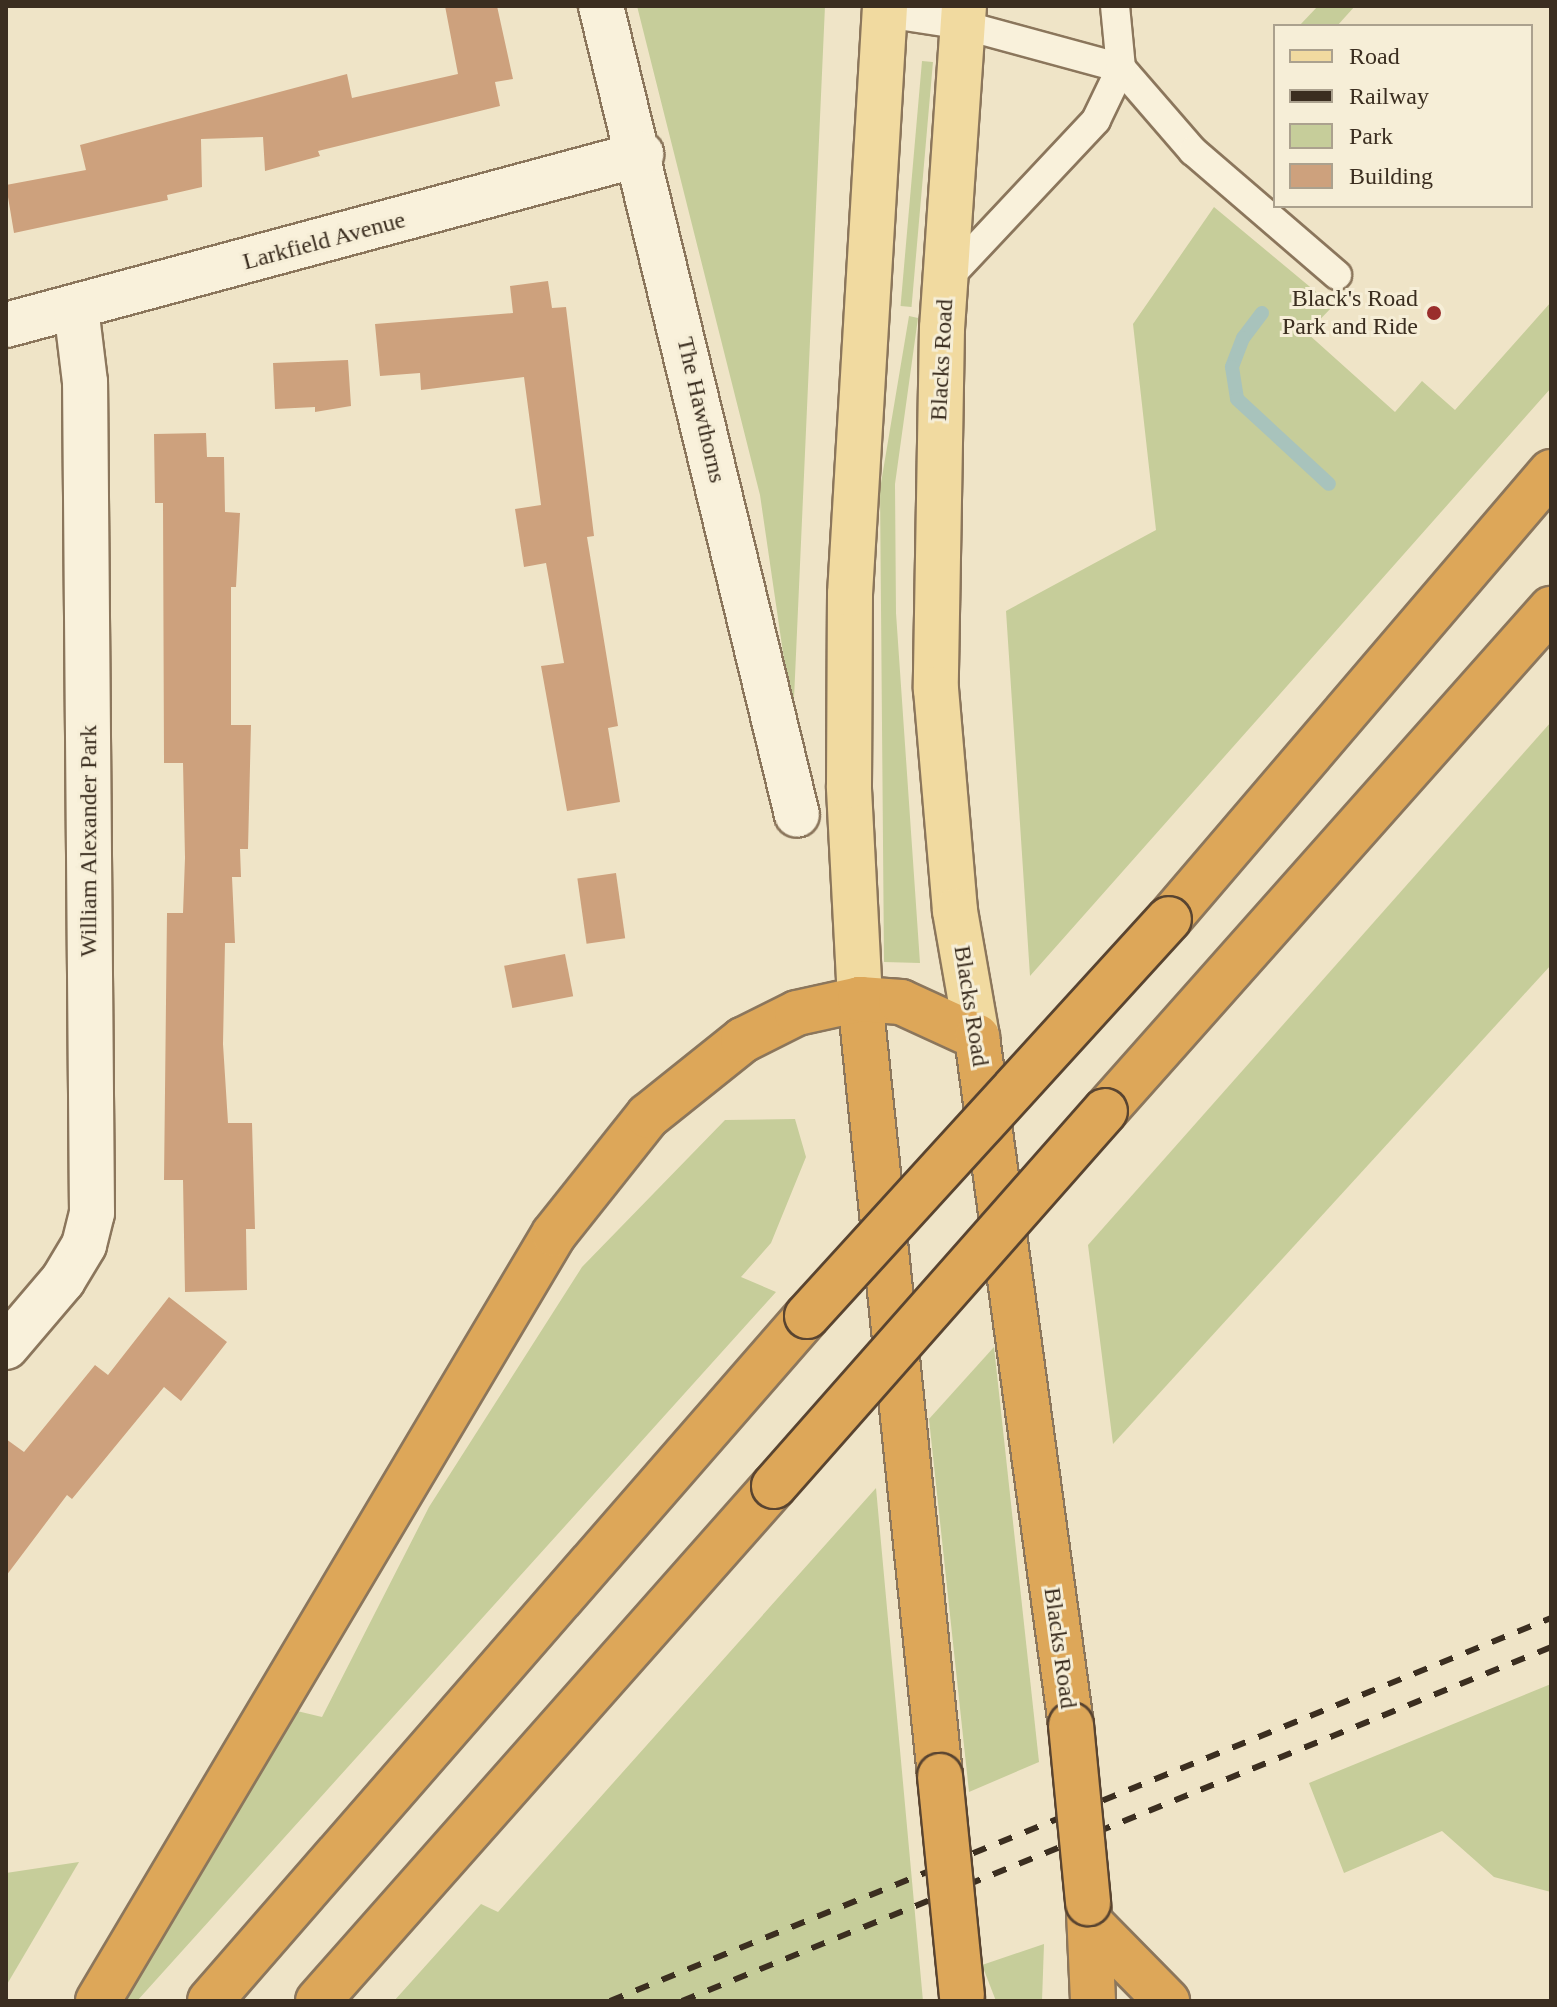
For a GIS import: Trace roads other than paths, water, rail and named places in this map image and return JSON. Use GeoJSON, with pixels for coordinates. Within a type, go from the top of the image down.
{"type":"FeatureCollection","features":[{"type":"Feature","properties":{"kind":"highway"},"geometry":{"type":"LineString","coordinates":[[210,2001],[807,1316],[1169,919],[1551,472]]}},
{"type":"Feature","properties":{"kind":"highway"},"geometry":{"type":"LineString","coordinates":[[318,2001],[1551,609]]}},
{"type":"Feature","properties":{"kind":"highway"},"geometry":{"type":"LineString","coordinates":[[860,999],[962,1999]]}},
{"type":"Feature","properties":{"kind":"highway"},"geometry":{"type":"LineString","coordinates":[[98,2001],[495,1326],[598,1173],[648,1116],[743,1040],[797,1013],[860,999],[928,1009],[977,1037]]}},
{"type":"Feature","properties":{"kind":"highway","name":"Blacks Road"},"geometry":{"type":"LineString","coordinates":[[977,1037],[1071,1725],[1089,1913],[1093,2001]]}},
{"type":"Feature","properties":{"kind":"highway"},"geometry":{"type":"LineString","coordinates":[[1089,1913],[1167,2001]]}},
{"type":"Feature","properties":{"kind":"main road"},"geometry":{"type":"LineString","coordinates":[[860,999],[849,786],[852,534],[885,9]]}},
{"type":"Feature","properties":{"kind":"main road","name":"Blacks Road"},"geometry":{"type":"LineString","coordinates":[[964,16],[946,280],[936,689],[955,911],[977,1037]]}},
{"type":"Feature","properties":{"kind":"street","name":"The Hawthorns"},"geometry":{"type":"LineString","coordinates":[[601,6],[641,154],[797,815]]}},
{"type":"Feature","properties":{"kind":"street","name":"Larkfield Avenue"},"geometry":{"type":"LineString","coordinates":[[6,325],[641,154]]}},
{"type":"Feature","properties":{"kind":"street","name":"William Alexander Park"},"geometry":{"type":"LineString","coordinates":[[6,1347],[63,1280],[84,1245],[92,1213],[85,382],[76,308]]}},
{"type":"Feature","properties":{"kind":"lane"},"geometry":{"type":"LineString","coordinates":[[946,280],[987,243],[1096,120],[1121,68],[1115,6]]}},
{"type":"Feature","properties":{"kind":"lane"},"geometry":{"type":"LineString","coordinates":[[885,9],[964,16],[1121,68],[1193,151],[1337,275]]}},
{"type":"Feature","properties":{"kind":"waterway"},"geometry":{"type":"LineString","coordinates":[[1262,313],[1243,338],[1232,367],[1237,399],[1329,484]]}},
{"type":"Feature","properties":{"kind":"railway"},"geometry":{"type":"LineString","coordinates":[[610,2001],[1551,1618]]}},
{"type":"Feature","properties":{"kind":"railway"},"geometry":{"type":"LineString","coordinates":[[682,2001],[1551,1647]]}},
{"type":"Feature","properties":{"kind":"place","name":"Black's Road Park and Ride"},"geometry":{"type":"Point","coordinates":[1434,313]}}]}
